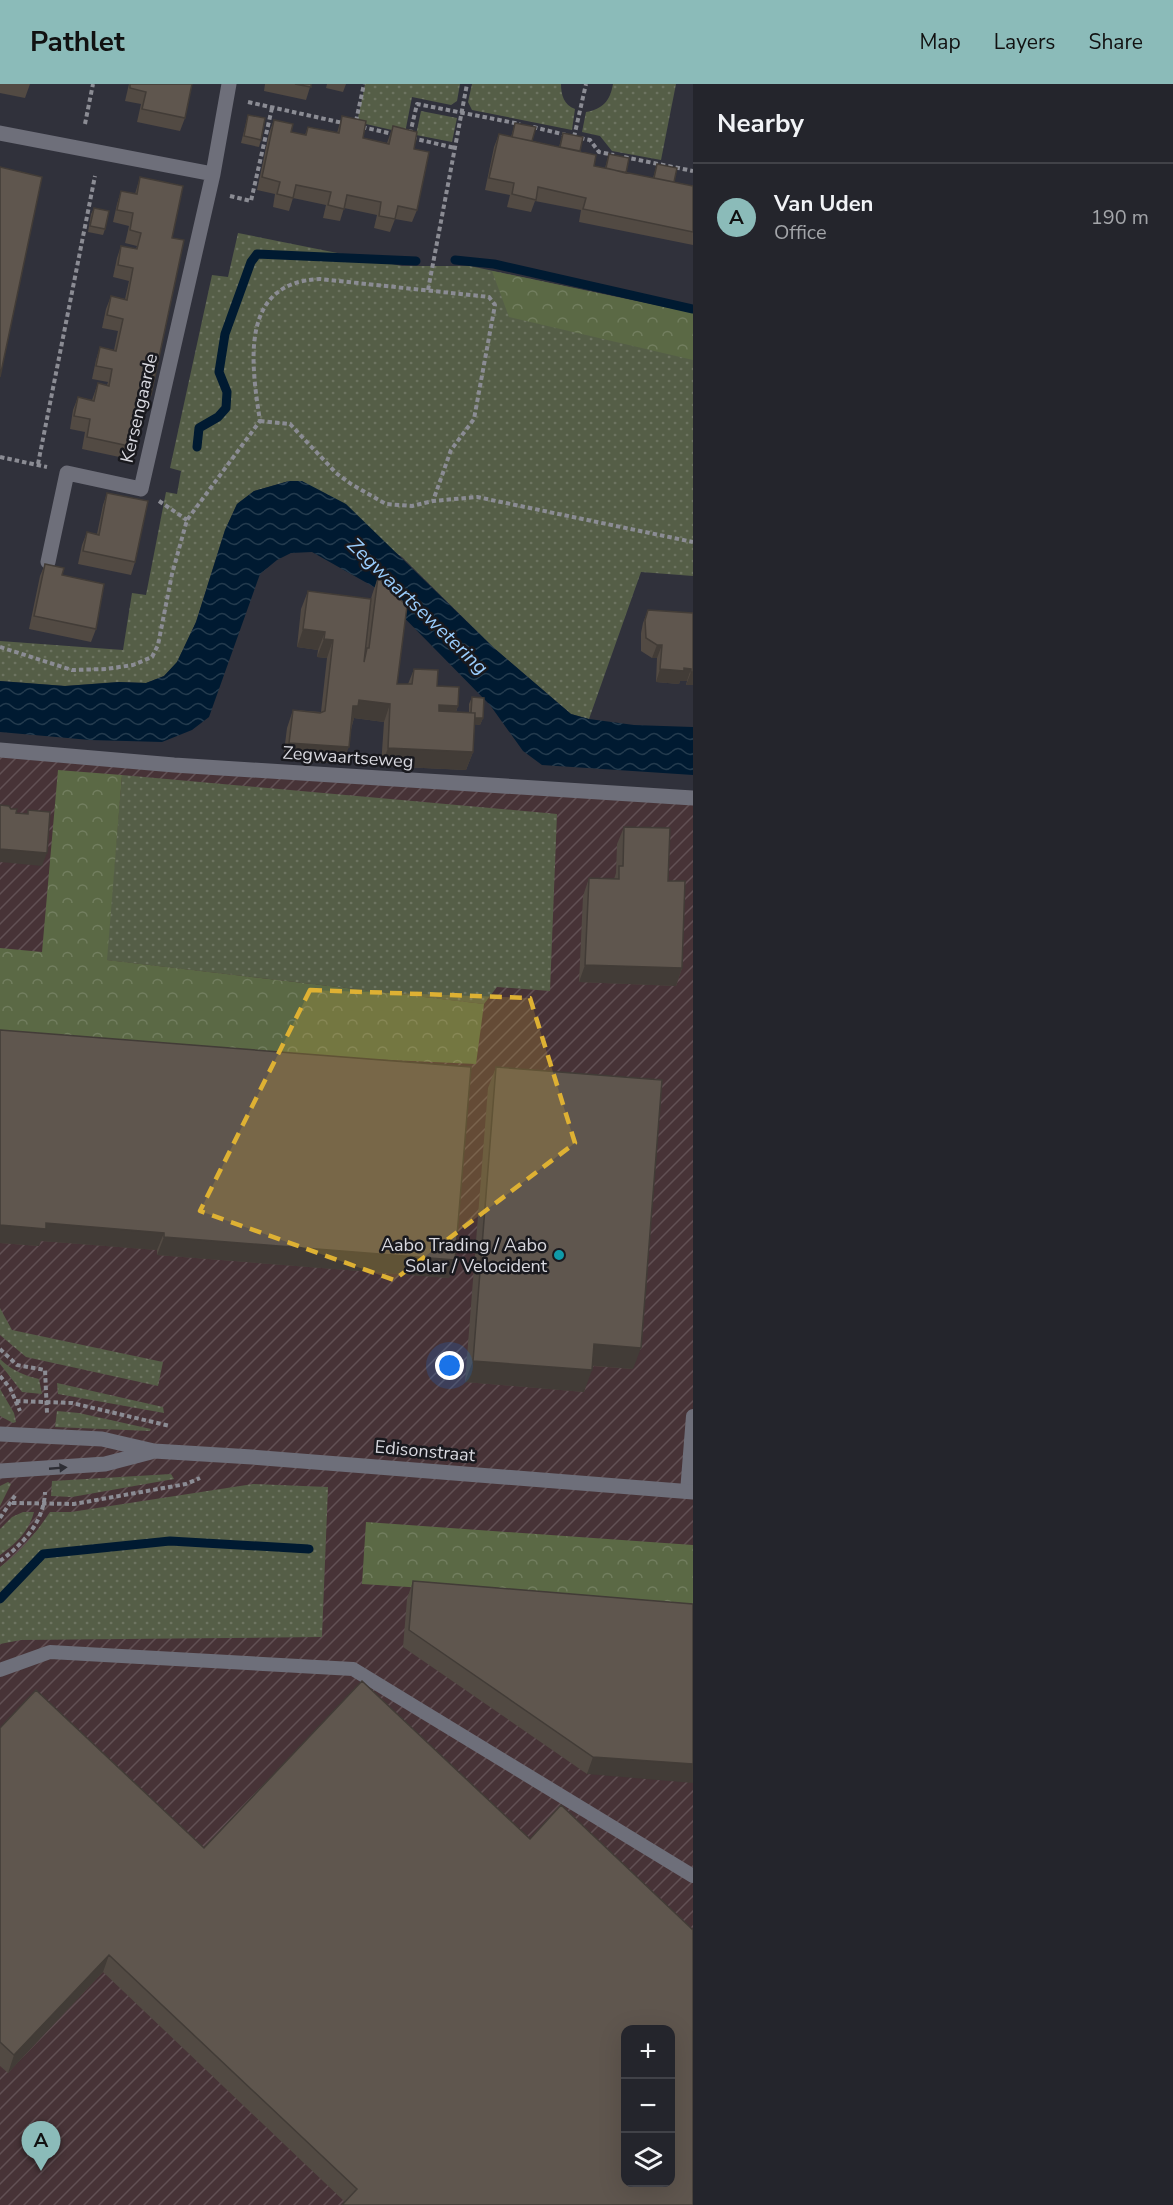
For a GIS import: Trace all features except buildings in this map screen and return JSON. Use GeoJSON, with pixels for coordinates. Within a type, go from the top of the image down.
{"type":"FeatureCollection","features":[{"type":"Feature","properties":{"kind":"street","name":"Kersengaarde"},"geometry":{"type":"LineString","coordinates":[[68,473],[141,489],[213,174],[228,91]]}},
{"type":"Feature","properties":{"kind":"street"},"geometry":{"type":"LineString","coordinates":[[0,133],[213,174]]}},
{"type":"Feature","properties":{"kind":"street"},"geometry":{"type":"LineString","coordinates":[[48,562],[68,473]]}},
{"type":"Feature","properties":{"kind":"street","name":"Zegwaartseweg"},"geometry":{"type":"LineString","coordinates":[[0,750],[174,765],[693,798]]}},
{"type":"Feature","properties":{"kind":"street","name":"Edisonstraat"},"geometry":{"type":"LineString","coordinates":[[0,1434],[102,1439],[154,1451],[690,1492]]}},
{"type":"Feature","properties":{"kind":"street","name":"Edisonstraat"},"geometry":{"type":"LineString","coordinates":[[0,1472],[105,1464],[154,1451]]}},
{"type":"Feature","properties":{"kind":"lane"},"geometry":{"type":"LineString","coordinates":[[690,1492],[693,1416]]}},
{"type":"Feature","properties":{"kind":"lane"},"geometry":{"type":"LineString","coordinates":[[0,1670],[50,1652],[353,1669],[693,1876]]}},
{"type":"Feature","properties":{"kind":"path"},"geometry":{"type":"LineString","coordinates":[[38,464],[96,178],[80,148],[93,84]]}},
{"type":"Feature","properties":{"kind":"path"},"geometry":{"type":"LineString","coordinates":[[364,84],[355,126],[398,135]]}},
{"type":"Feature","properties":{"kind":"path"},"geometry":{"type":"LineString","coordinates":[[428,290],[467,84]]}},
{"type":"Feature","properties":{"kind":"path"},"geometry":{"type":"LineString","coordinates":[[574,136],[586,84]]}},
{"type":"Feature","properties":{"kind":"path"},"geometry":{"type":"LineString","coordinates":[[228,91],[272,108],[344,123]]}},
{"type":"Feature","properties":{"kind":"path"},"geometry":{"type":"LineString","coordinates":[[455,148],[409,138],[417,104],[462,111],[574,136],[590,140],[600,152],[693,171]]}},
{"type":"Feature","properties":{"kind":"path"},"geometry":{"type":"LineString","coordinates":[[213,174],[225,195],[251,201],[272,108]]}},
{"type":"Feature","properties":{"kind":"path"},"geometry":{"type":"LineString","coordinates":[[0,647],[72,670],[133,665],[152,657],[158,645],[172,574],[187,520],[260,421],[254,376],[253,339],[262,313],[272,296],[285,286],[303,279],[489,297],[495,305],[474,419],[451,450],[433,501]]}},
{"type":"Feature","properties":{"kind":"path"},"geometry":{"type":"LineString","coordinates":[[260,421],[290,424],[336,473],[386,504],[412,506],[433,501],[477,497],[693,542]]}},
{"type":"Feature","properties":{"kind":"path"},"geometry":{"type":"LineString","coordinates":[[0,457],[38,464],[68,473]]}},
{"type":"Feature","properties":{"kind":"path"},"geometry":{"type":"LineString","coordinates":[[141,489],[187,520]]}},
{"type":"Feature","properties":{"kind":"path"},"geometry":{"type":"LineString","coordinates":[[12,1503],[74,1504],[186,1484],[208,1475]]}},
{"type":"Feature","properties":{"kind":"highlighted area"},"geometry":{"type":"Polygon","coordinates":[[[310,990],[530,998],[575,1143],[394,1280],[200,1211],[310,990]]]}},
{"type":"Feature","properties":{"kind":"shaded area"},"geometry":{"type":"Polygon","coordinates":[[[0,753],[693,804],[693,2205],[0,2205],[0,753]]]}},
{"type":"Feature","properties":{"kind":"green space"},"geometry":{"type":"Polygon","coordinates":[[[365,84],[460,84],[457,101],[451,105],[412,97],[405,133],[357,122],[365,84]]]}},
{"type":"Feature","properties":{"kind":"green space"},"geometry":{"type":"Polygon","coordinates":[[[472,84],[561,84],[564,99],[575,109],[572,130],[472,110],[468,102],[472,84]]]}},
{"type":"Feature","properties":{"kind":"green space"},"geometry":{"type":"Polygon","coordinates":[[[613,84],[676,84],[661,160],[612,151],[600,136],[582,132],[586,112],[597,109],[605,103],[613,84]]]}},
{"type":"Feature","properties":{"kind":"green space"},"geometry":{"type":"Polygon","coordinates":[[[421,111],[457,118],[452,142],[416,135],[421,111]]]}},
{"type":"Feature","properties":{"kind":"green space"},"geometry":{"type":"Polygon","coordinates":[[[238,233],[402,266],[470,266],[693,313],[693,576],[641,572],[589,719],[571,714],[494,648],[402,557],[289,481],[254,491],[237,504],[225,530],[196,622],[177,662],[164,676],[146,683],[119,682],[65,686],[0,681],[0,641],[123,650],[132,593],[146,595],[166,492],[177,494],[181,471],[170,468],[212,275],[228,277],[238,233]]]}},
{"type":"Feature","properties":{"kind":"green space"},"geometry":{"type":"Polygon","coordinates":[[[492,271],[693,313],[693,360],[509,317],[492,271]]]}},
{"type":"Feature","properties":{"kind":"green space"},"geometry":{"type":"Polygon","coordinates":[[[58,770],[122,775],[107,960],[484,1004],[476,1064],[0,1042],[0,948],[42,952],[58,770]]]}},
{"type":"Feature","properties":{"kind":"green space"},"geometry":{"type":"Polygon","coordinates":[[[122,775],[557,814],[550,991],[497,987],[484,1004],[106,960],[122,775]]]}},
{"type":"Feature","properties":{"kind":"green space"},"geometry":{"type":"Polygon","coordinates":[[[0,1308],[12,1330],[163,1362],[158,1386],[26,1357],[0,1335],[0,1308]]]}},
{"type":"Feature","properties":{"kind":"green space"},"geometry":{"type":"Polygon","coordinates":[[[0,1359],[18,1372],[39,1379],[42,1394],[22,1392],[0,1364],[0,1359]]]}},
{"type":"Feature","properties":{"kind":"green space"},"geometry":{"type":"Polygon","coordinates":[[[57,1383],[163,1407],[164,1413],[58,1394],[57,1383]]]}},
{"type":"Feature","properties":{"kind":"green space"},"geometry":{"type":"Polygon","coordinates":[[[0,1389],[14,1413],[16,1422],[13,1423],[0,1416],[0,1389]]]}},
{"type":"Feature","properties":{"kind":"green space"},"geometry":{"type":"Polygon","coordinates":[[[57,1411],[79,1413],[151,1429],[150,1431],[55,1427],[57,1411]]]}},
{"type":"Feature","properties":{"kind":"green space"},"geometry":{"type":"Polygon","coordinates":[[[171,1474],[174,1479],[72,1497],[51,1496],[52,1481],[171,1474]]]}},
{"type":"Feature","properties":{"kind":"green space"},"geometry":{"type":"Polygon","coordinates":[[[8,1482],[11,1484],[0,1506],[0,1486],[8,1482]]]}},
{"type":"Feature","properties":{"kind":"green space"},"geometry":{"type":"Polygon","coordinates":[[[253,1484],[328,1487],[322,1637],[21,1640],[0,1644],[0,1567],[27,1542],[50,1512],[71,1512],[253,1484]]]}},
{"type":"Feature","properties":{"kind":"green space"},"geometry":{"type":"Polygon","coordinates":[[[23,1512],[34,1512],[29,1525],[16,1542],[0,1555],[0,1529],[12,1517],[23,1512]]]}},
{"type":"Feature","properties":{"kind":"green space"},"geometry":{"type":"Polygon","coordinates":[[[366,1522],[693,1545],[693,1605],[362,1584],[366,1522]]]}},
{"type":"Feature","properties":{"kind":"water","name":"Zegwaartsewetering"},"geometry":{"type":"Polygon","coordinates":[[[289,481],[302,481],[346,504],[494,648],[571,714],[589,719],[634,725],[693,727],[693,775],[542,765],[523,751],[490,705],[374,587],[312,552],[291,553],[277,560],[260,574],[209,717],[192,730],[162,742],[90,740],[0,732],[0,681],[65,686],[119,682],[146,683],[164,676],[177,662],[196,622],[225,530],[237,504],[254,491],[289,481]]]}},
{"type":"Feature","properties":{"kind":"waterway"},"geometry":{"type":"LineString","coordinates":[[197,447],[199,428],[218,417],[226,408],[227,392],[219,372],[225,334],[251,262],[257,254],[416,261]]}},
{"type":"Feature","properties":{"kind":"waterway"},"geometry":{"type":"LineString","coordinates":[[455,260],[494,264],[693,309]]}},
{"type":"Feature","properties":{"kind":"waterway"},"geometry":{"type":"LineString","coordinates":[[0,1599],[43,1554],[170,1541],[309,1549]]}},
{"type":"Feature","properties":{"kind":"place","name":"Aabo Trading / Aabo Solar / Velocident"},"geometry":{"type":"Point","coordinates":[559,1255]}},
{"type":"Feature","properties":{"kind":"place","name":"Van Uden"},"geometry":{"type":"Point","coordinates":[41,2171]}}]}
